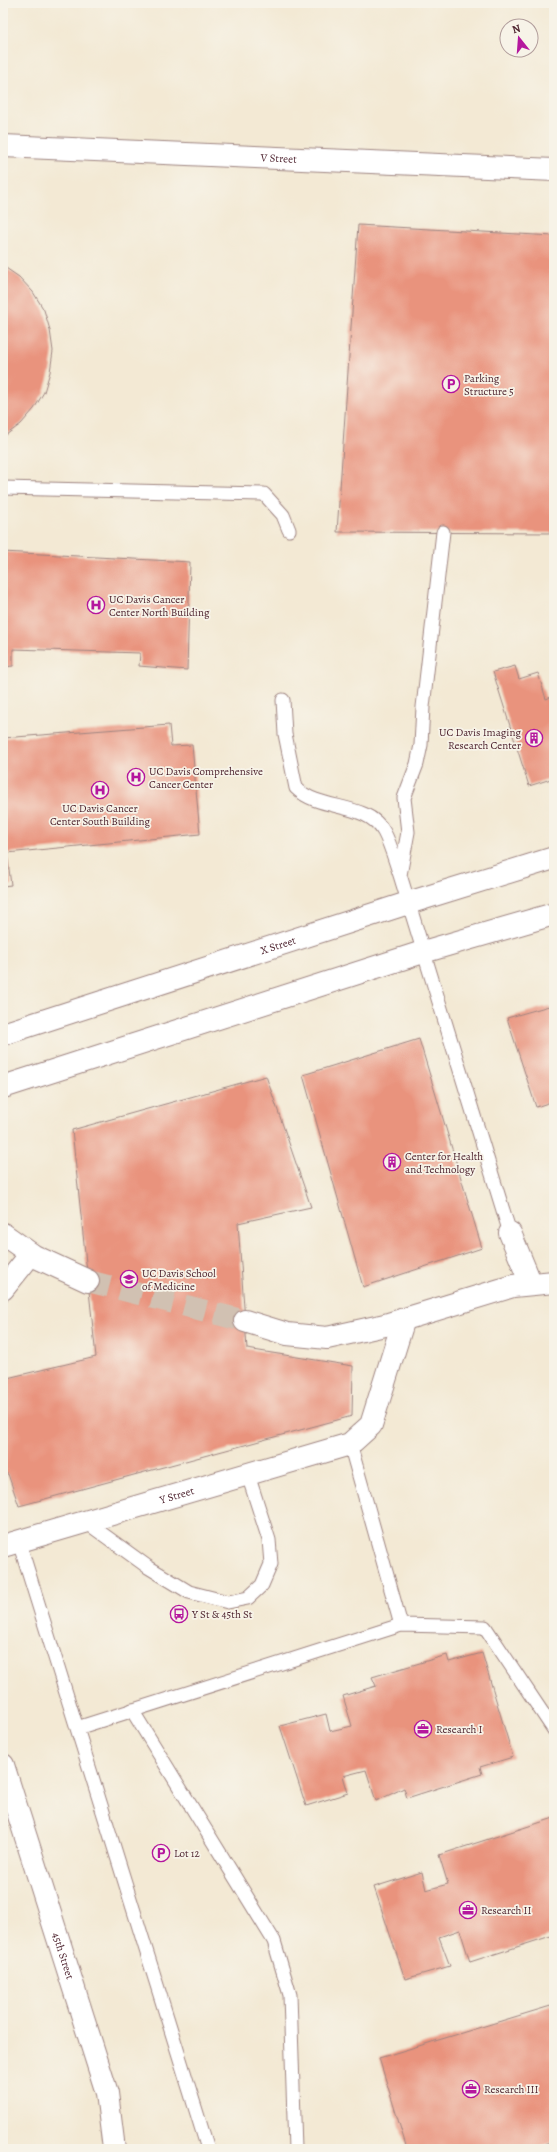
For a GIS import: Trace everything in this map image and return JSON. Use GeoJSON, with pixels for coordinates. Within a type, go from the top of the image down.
{"type":"FeatureCollection","features":[{"type":"Feature","properties":{"kind":"street","name":"V Street"},"geometry":{"type":"LineString","coordinates":[[3,146],[554,170]]}},
{"type":"Feature","properties":{"kind":"street","name":"X Street"},"geometry":{"type":"LineString","coordinates":[[3,1034],[408,903],[554,858]]}},
{"type":"Feature","properties":{"kind":"street"},"geometry":{"type":"LineString","coordinates":[[3,1087],[423,952],[554,914]]}},
{"type":"Feature","properties":{"kind":"street"},"geometry":{"type":"LineString","coordinates":[[510,1233],[531,1284]]}},
{"type":"Feature","properties":{"kind":"street"},"geometry":{"type":"LineString","coordinates":[[3,1234],[31,1254],[88,1281]]}},
{"type":"Feature","properties":{"kind":"street"},"geometry":{"type":"LineString","coordinates":[[3,1289],[31,1254]]}},
{"type":"Feature","properties":{"kind":"street"},"geometry":{"type":"LineString","coordinates":[[245,1321],[287,1334],[327,1338],[404,1319],[513,1286],[554,1282]]}},
{"type":"Feature","properties":{"kind":"street"},"geometry":{"type":"LineString","coordinates":[[350,1444],[371,1426],[404,1319]]}},
{"type":"Feature","properties":{"kind":"street","name":"Y Street"},"geometry":{"type":"LineString","coordinates":[[11,1544],[350,1444]]}},
{"type":"Feature","properties":{"kind":"street","name":"45th Street"},"geometry":{"type":"LineString","coordinates":[[3,1765],[107,2093],[114,2149]]}},
{"type":"Feature","properties":{"kind":"lane"},"geometry":{"type":"LineString","coordinates":[[3,488],[264,494],[282,515],[289,530]]}},
{"type":"Feature","properties":{"kind":"lane"},"geometry":{"type":"LineString","coordinates":[[400,875],[408,832],[404,798],[417,764],[421,745],[423,707],[443,532]]}},
{"type":"Feature","properties":{"kind":"lane"},"geometry":{"type":"LineString","coordinates":[[283,700],[285,734],[296,788],[310,798],[332,806],[365,813],[384,831],[400,875],[510,1233]]}},
{"type":"Feature","properties":{"kind":"lane"},"geometry":{"type":"LineString","coordinates":[[350,1444],[401,1625]]}},
{"type":"Feature","properties":{"kind":"lane"},"geometry":{"type":"LineString","coordinates":[[86,1522],[148,1567],[189,1592],[228,1602],[248,1598],[262,1585],[271,1564],[269,1540],[248,1475]]}},
{"type":"Feature","properties":{"kind":"lane"},"geometry":{"type":"LineString","coordinates":[[11,1544],[77,1728],[208,2149]]}},
{"type":"Feature","properties":{"kind":"lane"},"geometry":{"type":"LineString","coordinates":[[77,1728],[401,1625],[485,1627],[554,1730]]}},
{"type":"Feature","properties":{"kind":"lane"},"geometry":{"type":"LineString","coordinates":[[132,1710],[274,1941],[290,1995],[295,2149]]}},
{"type":"Feature","properties":{"kind":"building","name":"Parking Structure 5"},"geometry":{"type":"Polygon","coordinates":[[[358,225],[554,236],[554,533],[337,532],[358,225]]]}},
{"type":"Feature","properties":{"kind":"building"},"geometry":{"type":"Polygon","coordinates":[[[3,266],[19,277],[33,292],[44,310],[50,330],[53,351],[50,372],[44,392],[34,409],[21,424],[3,437],[3,266]]]}},
{"type":"Feature","properties":{"kind":"building","name":"UC Davis Cancer Center North Building"},"geometry":{"type":"Polygon","coordinates":[[[3,552],[190,562],[187,670],[139,666],[140,653],[13,649],[13,666],[3,667],[3,552]]]}},
{"type":"Feature","properties":{"kind":"building"},"geometry":{"type":"Polygon","coordinates":[[[554,651],[554,665],[550,652],[554,651]]]}},
{"type":"Feature","properties":{"kind":"building","name":"UC Davis Imaging Research Center"},"geometry":{"type":"Polygon","coordinates":[[[515,666],[519,679],[538,673],[546,699],[554,696],[554,778],[529,786],[493,672],[515,666]]]}},
{"type":"Feature","properties":{"kind":"building","name":"UC Davis Cancer Center South Building"},"geometry":{"type":"Polygon","coordinates":[[[169,725],[171,746],[192,745],[200,834],[7,853],[11,885],[3,886],[3,738],[169,725]]]}},
{"type":"Feature","properties":{"kind":"building"},"geometry":{"type":"Polygon","coordinates":[[[549,1006],[554,1018],[554,1101],[536,1107],[507,1018],[549,1006]]]}},
{"type":"Feature","properties":{"kind":"building","name":"Center for Health and Technology"},"geometry":{"type":"Polygon","coordinates":[[[419,1039],[482,1248],[363,1287],[303,1075],[419,1039]]]}},
{"type":"Feature","properties":{"kind":"building","name":"UC Davis School of Medicine"},"geometry":{"type":"Polygon","coordinates":[[[266,1076],[311,1207],[238,1223],[247,1349],[353,1366],[352,1416],[19,1506],[8,1474],[3,1474],[3,1379],[96,1357],[72,1130],[266,1076]]]}},
{"type":"Feature","properties":{"kind":"building","name":"Research I"},"geometry":{"type":"Polygon","coordinates":[[[482,1653],[513,1757],[480,1767],[482,1774],[407,1798],[404,1788],[376,1801],[366,1770],[343,1776],[348,1793],[306,1806],[280,1726],[326,1714],[330,1731],[352,1726],[343,1696],[376,1686],[372,1677],[447,1655],[449,1662],[482,1653]]]}},
{"type":"Feature","properties":{"kind":"building","name":"Research II"},"geometry":{"type":"Polygon","coordinates":[[[554,1818],[554,1935],[470,1962],[460,1930],[439,1937],[450,1966],[405,1979],[374,1887],[422,1872],[426,1890],[448,1884],[439,1855],[554,1818]]]}},
{"type":"Feature","properties":{"kind":"building","name":"Research III"},"geometry":{"type":"Polygon","coordinates":[[[554,2005],[554,2142],[531,2149],[407,2149],[379,2058],[554,2005]]]}},
{"type":"Feature","properties":{"kind":"tunnel"},"geometry":{"type":"LineString","coordinates":[[88,1281],[245,1321]]}},
{"type":"Feature","properties":{"kind":"place","name":"Parking Structure 5"},"geometry":{"type":"Point","coordinates":[451,384]}},
{"type":"Feature","properties":{"kind":"place","name":"UC Davis Cancer Center North Building"},"geometry":{"type":"Point","coordinates":[96,605]}},
{"type":"Feature","properties":{"kind":"place","name":"UC Davis Imaging Research Center"},"geometry":{"type":"Point","coordinates":[534,738]}},
{"type":"Feature","properties":{"kind":"place","name":"UC Davis Comprehensive Cancer Center"},"geometry":{"type":"Point","coordinates":[136,777]}},
{"type":"Feature","properties":{"kind":"place","name":"UC Davis Cancer Center South Building"},"geometry":{"type":"Point","coordinates":[100,790]}},
{"type":"Feature","properties":{"kind":"place","name":"Center for Health and Technology"},"geometry":{"type":"Point","coordinates":[392,1162]}},
{"type":"Feature","properties":{"kind":"place","name":"UC Davis School of Medicine"},"geometry":{"type":"Point","coordinates":[129,1279]}},
{"type":"Feature","properties":{"kind":"place","name":"Y St & 45th St"},"geometry":{"type":"Point","coordinates":[179,1614]}},
{"type":"Feature","properties":{"kind":"place","name":"Research I"},"geometry":{"type":"Point","coordinates":[423,1729]}},
{"type":"Feature","properties":{"kind":"place","name":"Lot 12"},"geometry":{"type":"Point","coordinates":[161,1853]}},
{"type":"Feature","properties":{"kind":"place","name":"Research II"},"geometry":{"type":"Point","coordinates":[468,1910]}},
{"type":"Feature","properties":{"kind":"place","name":"Research III"},"geometry":{"type":"Point","coordinates":[471,2089]}}]}
